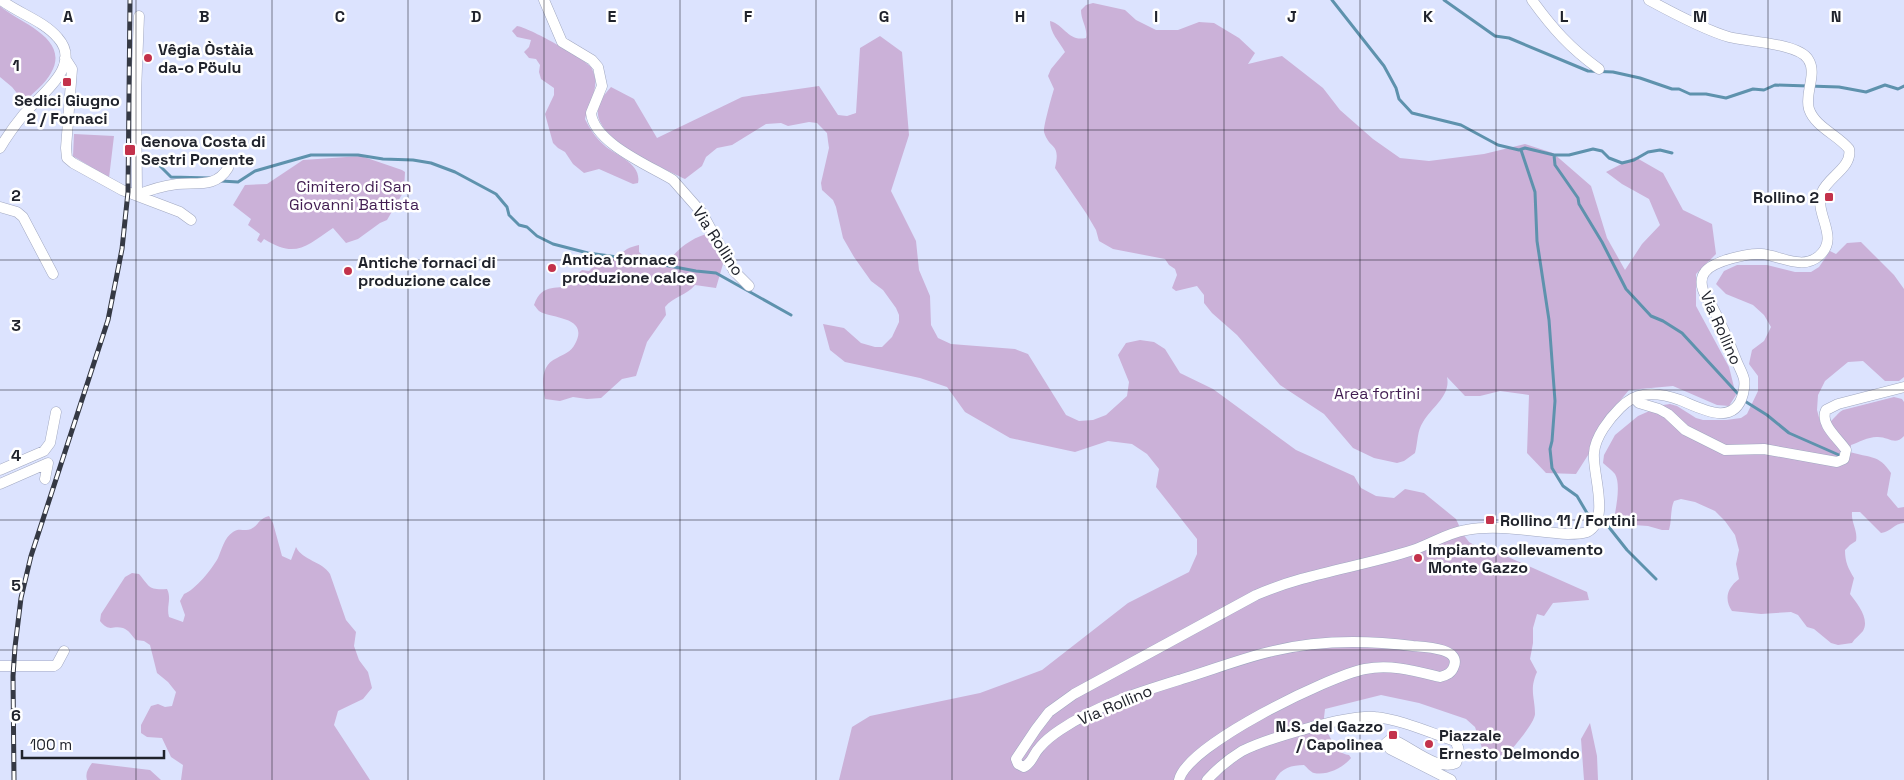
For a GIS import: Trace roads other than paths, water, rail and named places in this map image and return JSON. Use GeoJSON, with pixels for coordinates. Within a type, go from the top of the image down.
{"type":"FeatureCollection","features":[{"type":"Feature","properties":{"kind":"street","name":"Via Rollino"},"geometry":{"type":"LineString","coordinates":[[544,0],[562,42],[592,60],[598,67],[602,86],[591,113],[596,126],[615,145],[630,156],[673,180],[678,185],[702,213],[734,271],[748,286]]}},
{"type":"Feature","properties":{"kind":"street"},"geometry":{"type":"LineString","coordinates":[[1532,0],[1552,28],[1571,47],[1599,69]]}},
{"type":"Feature","properties":{"kind":"street","name":"Via Rollino"},"geometry":{"type":"LineString","coordinates":[[1179,780],[1180,774],[1204,750],[1266,712],[1332,679],[1364,669],[1391,666],[1440,677],[1448,675],[1453,669],[1454,659],[1448,652],[1436,649],[1366,642],[1326,643],[1273,651],[1149,689],[1095,710],[1059,730],[1039,747],[1024,767],[1018,764],[1016,759],[1049,712],[1074,694],[1248,599],[1280,585],[1406,552],[1465,530],[1489,528],[1568,534],[1589,530],[1597,520],[1598,515],[1598,484],[1594,464],[1595,446],[1613,416],[1621,407],[1634,398],[1644,394],[1666,396],[1706,412],[1729,412],[1738,406],[1743,394],[1744,380],[1721,324],[1703,291],[1702,278],[1705,271],[1711,266],[1742,257],[1761,254],[1782,260],[1804,262],[1809,262],[1819,256],[1824,251],[1828,240],[1821,206],[1821,195],[1825,186],[1848,161],[1850,153],[1846,146],[1823,127],[1809,108],[1811,65],[1805,55],[1776,45],[1720,34],[1649,0]]}},
{"type":"Feature","properties":{"kind":"street"},"geometry":{"type":"LineString","coordinates":[[3,2],[60,39],[65,58],[72,69],[66,146],[67,158],[103,181],[180,212],[191,220]]}},
{"type":"Feature","properties":{"kind":"street"},"geometry":{"type":"LineString","coordinates":[[138,195],[136,191],[136,92],[140,16]]}},
{"type":"Feature","properties":{"kind":"street"},"geometry":{"type":"LineString","coordinates":[[0,148],[20,118],[59,77],[65,58]]}},
{"type":"Feature","properties":{"kind":"street"},"geometry":{"type":"LineString","coordinates":[[138,195],[154,188],[213,182],[228,168]]}},
{"type":"Feature","properties":{"kind":"street"},"geometry":{"type":"LineString","coordinates":[[0,207],[17,212],[23,217],[53,274]]}},
{"type":"Feature","properties":{"kind":"street"},"geometry":{"type":"LineString","coordinates":[[1634,398],[1639,403],[1668,414],[1685,430],[1725,450],[1764,449],[1837,462],[1844,459],[1846,450],[1825,422],[1826,410],[1838,404],[1904,387]]}},
{"type":"Feature","properties":{"kind":"street"},"geometry":{"type":"LineString","coordinates":[[0,470],[44,451],[50,443],[56,412]]}},
{"type":"Feature","properties":{"kind":"street"},"geometry":{"type":"LineString","coordinates":[[0,484],[48,463],[45,479]]}},
{"type":"Feature","properties":{"kind":"street"},"geometry":{"type":"LineString","coordinates":[[0,666],[54,666],[64,651]]}},
{"type":"Feature","properties":{"kind":"street"},"geometry":{"type":"LineString","coordinates":[[1207,780],[1220,767],[1242,751],[1279,737],[1352,719],[1373,716],[1392,720],[1455,741],[1459,748],[1459,756],[1456,763],[1445,766],[1437,764],[1400,742],[1391,739],[1386,743],[1390,749],[1451,780]]}},
{"type":"Feature","properties":{"kind":"waterway"},"geometry":{"type":"LineString","coordinates":[[1332,0],[1384,66],[1396,88],[1399,99],[1412,113],[1461,125],[1498,145],[1519,150],[1525,148],[1554,155],[1569,155],[1593,149],[1602,151],[1609,158],[1622,163],[1634,160],[1648,152],[1660,150],[1672,153]]}},
{"type":"Feature","properties":{"kind":"waterway"},"geometry":{"type":"LineString","coordinates":[[1444,0],[1495,36],[1509,38],[1588,71],[1613,72],[1640,78],[1690,94],[1706,94],[1726,98],[1753,89],[1764,90],[1775,85],[1839,87],[1866,92],[1885,85],[1898,89],[1904,86]]}},
{"type":"Feature","properties":{"kind":"waterway"},"geometry":{"type":"LineString","coordinates":[[1521,150],[1535,192],[1537,241],[1549,320],[1555,401],[1550,449],[1552,468],[1563,486],[1577,496],[1587,513],[1608,526],[1627,550],[1656,579]]}},
{"type":"Feature","properties":{"kind":"waterway"},"geometry":{"type":"LineString","coordinates":[[149,155],[171,177],[210,178]]}},
{"type":"Feature","properties":{"kind":"waterway"},"geometry":{"type":"LineString","coordinates":[[221,181],[238,182],[255,171],[311,155],[358,155],[431,163],[455,172],[496,194],[507,207],[509,215],[519,225],[527,227],[537,236],[553,244],[588,253],[716,273],[791,315]]}},
{"type":"Feature","properties":{"kind":"waterway"},"geometry":{"type":"LineString","coordinates":[[1554,155],[1555,165],[1578,198],[1579,204],[1602,242],[1626,289],[1651,316],[1682,333],[1739,395]]}},
{"type":"Feature","properties":{"kind":"waterway"},"geometry":{"type":"LineString","coordinates":[[1743,400],[1767,415],[1789,433],[1839,455]]}},
{"type":"Feature","properties":{"kind":"railway"},"geometry":{"type":"LineString","coordinates":[[14,780],[13,676],[21,598],[31,556],[108,320],[122,249],[128,192],[130,0]]}},
{"type":"Feature","properties":{"kind":"place","name":"Vêgia Òstàia da-o Pöulu"},"geometry":{"type":"Point","coordinates":[148,58]}},
{"type":"Feature","properties":{"kind":"place","name":"Sedici Giugno 2 / Fornaci"},"geometry":{"type":"Point","coordinates":[67,82]}},
{"type":"Feature","properties":{"kind":"place","name":"Genova Costa di Sestri Ponente"},"geometry":{"type":"Point","coordinates":[130,150]}},
{"type":"Feature","properties":{"kind":"place","name":"Rollino 2"},"geometry":{"type":"Point","coordinates":[1829,197]}},
{"type":"Feature","properties":{"kind":"place","name":"Antica fornace produzione calce"},"geometry":{"type":"Point","coordinates":[552,268]}},
{"type":"Feature","properties":{"kind":"place","name":"Antiche fornaci di produzione calce"},"geometry":{"type":"Point","coordinates":[348,271]}},
{"type":"Feature","properties":{"kind":"place","name":"Rollino 11 / Fortini"},"geometry":{"type":"Point","coordinates":[1490,520]}},
{"type":"Feature","properties":{"kind":"place","name":"Impianto sollevamento Monte Gazzo"},"geometry":{"type":"Point","coordinates":[1418,558]}},
{"type":"Feature","properties":{"kind":"place","name":"N.S. del Gazzo / Capolinea"},"geometry":{"type":"Point","coordinates":[1393,735]}},
{"type":"Feature","properties":{"kind":"place","name":"Piazzale Ernesto Delmondo"},"geometry":{"type":"Point","coordinates":[1429,744]}},
{"type":"Feature","properties":{"kind":"park label","name":"Cimitero di San Giovanni Battista"},"geometry":{"type":"Point","coordinates":[354,195]}},
{"type":"Feature","properties":{"kind":"park label","name":"Area fortini"},"geometry":{"type":"Point","coordinates":[1377,393]}}]}
